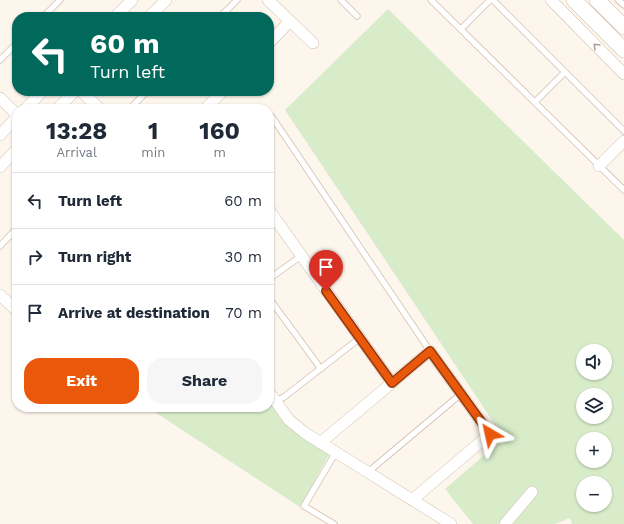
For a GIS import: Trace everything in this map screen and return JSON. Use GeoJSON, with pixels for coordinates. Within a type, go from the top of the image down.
{"type":"FeatureCollection","features":[{"type":"Feature","properties":{"kind":"main road"},"geometry":{"type":"LineString","coordinates":[[574,0],[624,50]]}},
{"type":"Feature","properties":{"kind":"main road"},"geometry":{"type":"LineString","coordinates":[[597,0],[624,27]]}},
{"type":"Feature","properties":{"kind":"street"},"geometry":{"type":"LineString","coordinates":[[120,12],[132,0]]}},
{"type":"Feature","properties":{"kind":"street"},"geometry":{"type":"LineString","coordinates":[[154,12],[166,0]]}},
{"type":"Feature","properties":{"kind":"street"},"geometry":{"type":"LineString","coordinates":[[268,0],[313,43]]}},
{"type":"Feature","properties":{"kind":"street"},"geometry":{"type":"LineString","coordinates":[[551,0],[624,74]]}},
{"type":"Feature","properties":{"kind":"street"},"geometry":{"type":"LineString","coordinates":[[274,38],[290,21]]}},
{"type":"Feature","properties":{"kind":"street"},"geometry":{"type":"LineString","coordinates":[[30,104],[38,96]]}},
{"type":"Feature","properties":{"kind":"street"},"geometry":{"type":"LineString","coordinates":[[62,104],[70,96]]}},
{"type":"Feature","properties":{"kind":"street"},"geometry":{"type":"LineString","coordinates":[[86,96],[95,104]]}},
{"type":"Feature","properties":{"kind":"street"},"geometry":{"type":"LineString","coordinates":[[211,104],[218,96]]}},
{"type":"Feature","properties":{"kind":"street"},"geometry":{"type":"LineString","coordinates":[[0,98],[12,111]]}},
{"type":"Feature","properties":{"kind":"street"},"geometry":{"type":"LineString","coordinates":[[0,135],[12,122]]}},
{"type":"Feature","properties":{"kind":"street"},"geometry":{"type":"LineString","coordinates":[[599,166],[624,141]]}},
{"type":"Feature","properties":{"kind":"street"},"geometry":{"type":"LineString","coordinates":[[0,166],[12,154]]}},
{"type":"Feature","properties":{"kind":"street"},"geometry":{"type":"LineString","coordinates":[[274,217],[392,383]]}},
{"type":"Feature","properties":{"kind":"street"},"geometry":{"type":"LineString","coordinates":[[0,295],[12,305]]}},
{"type":"Feature","properties":{"kind":"street"},"geometry":{"type":"LineString","coordinates":[[320,442],[430,351],[490,434],[412,500]]}},
{"type":"Feature","properties":{"kind":"street"},"geometry":{"type":"LineString","coordinates":[[274,399],[289,420],[305,433],[451,524]]}},
{"type":"Feature","properties":{"kind":"street"},"geometry":{"type":"LineString","coordinates":[[505,524],[532,492]]}},
{"type":"Feature","properties":{"kind":"lane"},"geometry":{"type":"LineString","coordinates":[[48,12],[60,0]]}},
{"type":"Feature","properties":{"kind":"lane"},"geometry":{"type":"LineString","coordinates":[[225,12],[237,0]]}},
{"type":"Feature","properties":{"kind":"lane"},"geometry":{"type":"LineString","coordinates":[[341,0],[357,16]]}},
{"type":"Feature","properties":{"kind":"lane"},"geometry":{"type":"LineString","coordinates":[[431,0],[624,190]]}},
{"type":"Feature","properties":{"kind":"lane"},"geometry":{"type":"LineString","coordinates":[[461,30],[490,0]]}},
{"type":"Feature","properties":{"kind":"lane"},"geometry":{"type":"LineString","coordinates":[[493,0],[624,131]]}},
{"type":"Feature","properties":{"kind":"lane"},"geometry":{"type":"LineString","coordinates":[[618,0],[624,5]]}},
{"type":"Feature","properties":{"kind":"lane"},"geometry":{"type":"LineString","coordinates":[[0,60],[12,48]]}},
{"type":"Feature","properties":{"kind":"lane"},"geometry":{"type":"LineString","coordinates":[[535,102],[565,72]]}},
{"type":"Feature","properties":{"kind":"lane"},"geometry":{"type":"LineString","coordinates":[[135,104],[143,96]]}},
{"type":"Feature","properties":{"kind":"lane"},"geometry":{"type":"LineString","coordinates":[[274,120],[430,351]]}},
{"type":"Feature","properties":{"kind":"lane"},"geometry":{"type":"LineString","coordinates":[[0,246],[12,233]]}},
{"type":"Feature","properties":{"kind":"lane"},"geometry":{"type":"LineString","coordinates":[[274,275],[301,256]]}},
{"type":"Feature","properties":{"kind":"lane"},"geometry":{"type":"LineString","coordinates":[[274,305],[320,369]]}},
{"type":"Feature","properties":{"kind":"lane"},"geometry":{"type":"LineString","coordinates":[[274,396],[284,397],[360,338]]}},
{"type":"Feature","properties":{"kind":"lane"},"geometry":{"type":"LineString","coordinates":[[368,472],[461,394]]}},
{"type":"Feature","properties":{"kind":"lane"},"geometry":{"type":"LineString","coordinates":[[334,524],[304,506],[336,452]]}},
{"type":"Feature","properties":{"kind":"green space"},"geometry":{"type":"Polygon","coordinates":[[[388,9],[624,240],[624,524],[572,524],[570,518],[555,524],[473,524],[445,489],[504,438],[285,110],[388,9]]]}},
{"type":"Feature","properties":{"kind":"green space"},"geometry":{"type":"Polygon","coordinates":[[[274,403],[330,453],[300,507],[155,412],[274,412],[274,403]]]}},
{"type":"Feature","properties":{"kind":"route"},"geometry":{"type":"LineString","coordinates":[[326,291],[392,383],[430,351],[490,434]]}}]}
